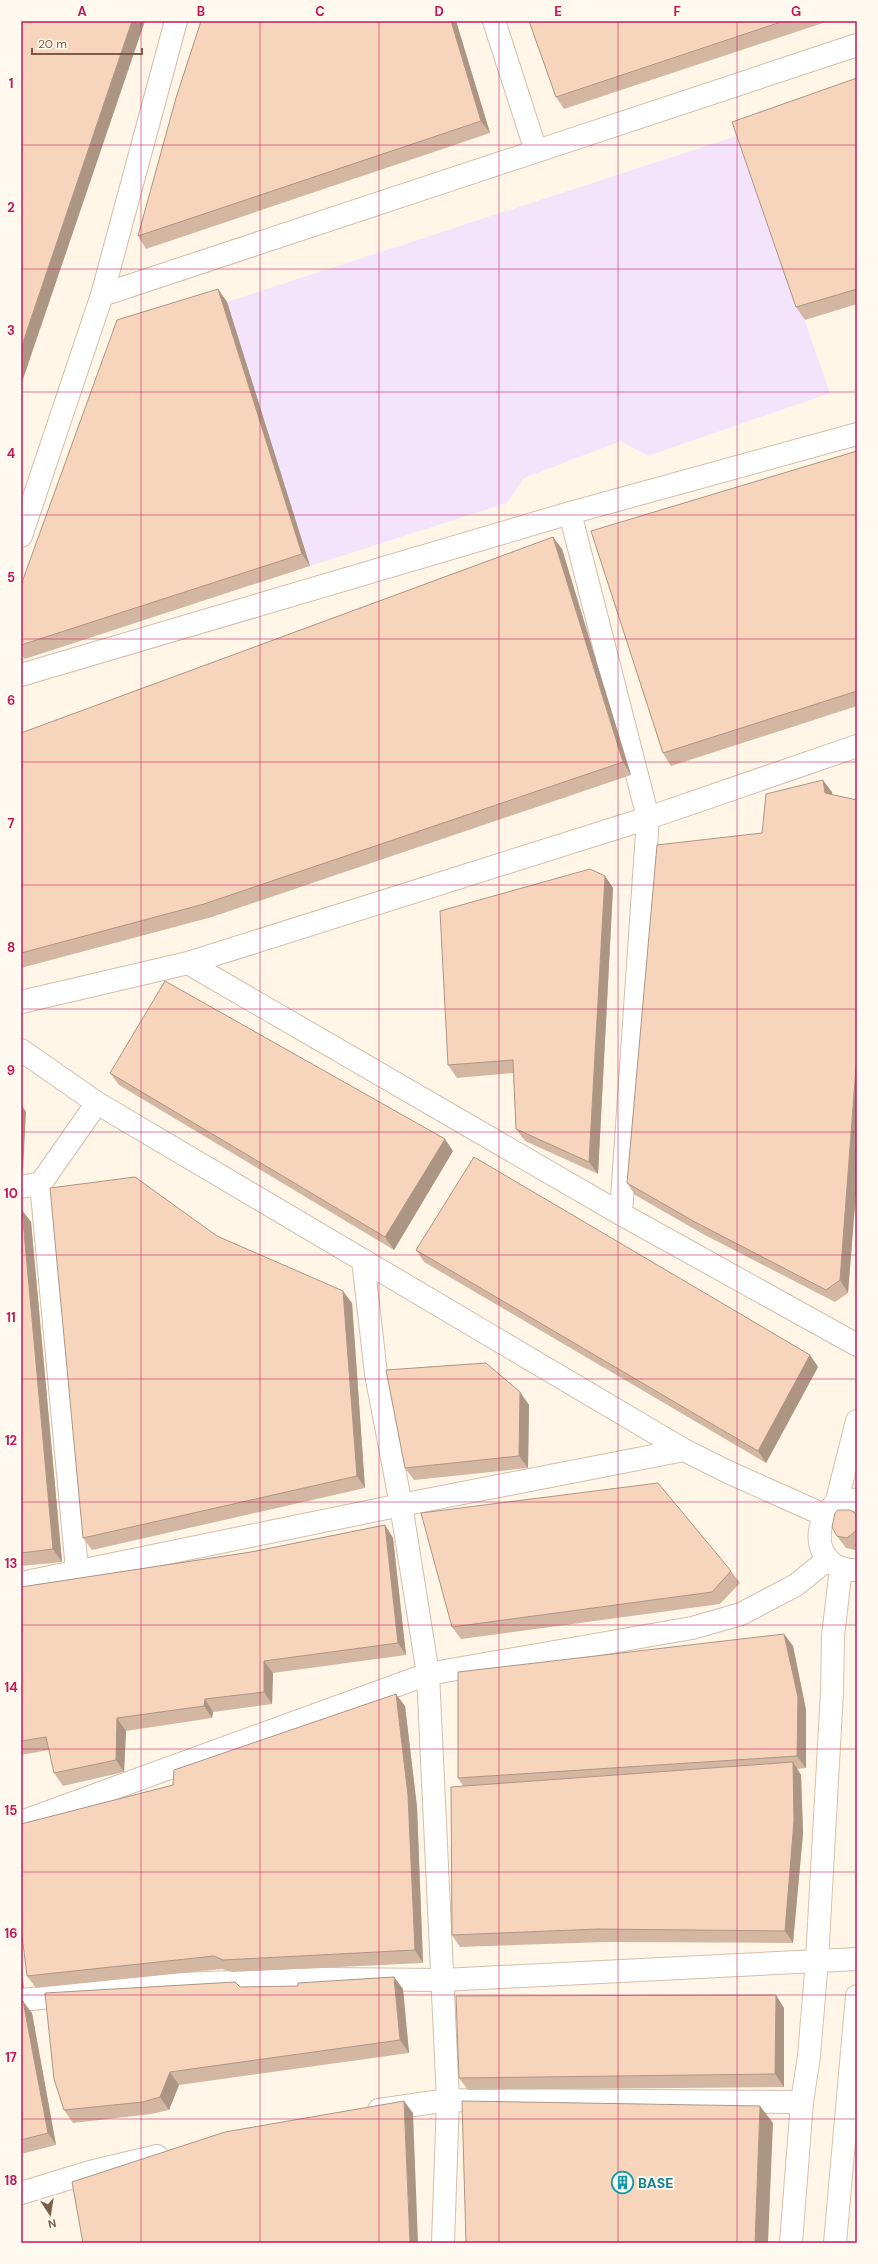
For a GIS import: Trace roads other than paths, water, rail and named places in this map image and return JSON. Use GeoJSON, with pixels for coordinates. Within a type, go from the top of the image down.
{"type":"FeatureCollection","features":[{"type":"Feature","properties":{"kind":"street"},"geometry":{"type":"LineString","coordinates":[[21,536],[102,295],[176,21]]}},
{"type":"Feature","properties":{"kind":"street"},"geometry":{"type":"LineString","coordinates":[[494,21],[536,152]]}},
{"type":"Feature","properties":{"kind":"street"},"geometry":{"type":"LineString","coordinates":[[102,295],[857,45]]}},
{"type":"Feature","properties":{"kind":"street"},"geometry":{"type":"LineString","coordinates":[[21,675],[570,513],[857,434]]}},
{"type":"Feature","properties":{"kind":"street"},"geometry":{"type":"LineString","coordinates":[[570,513],[648,818],[621,1214]]}},
{"type":"Feature","properties":{"kind":"street"},"geometry":{"type":"LineString","coordinates":[[21,1002],[188,963],[648,818],[857,746]]}},
{"type":"Feature","properties":{"kind":"street"},"geometry":{"type":"LineString","coordinates":[[188,963],[621,1214],[857,1345]]}},
{"type":"Feature","properties":{"kind":"street"},"geometry":{"type":"LineString","coordinates":[[21,1050],[97,1103],[684,1450],[728,1472],[830,1509],[851,1499],[857,1500]]}},
{"type":"Feature","properties":{"kind":"street"},"geometry":{"type":"LineString","coordinates":[[77,1570],[31,1185],[97,1103]]}},
{"type":"Feature","properties":{"kind":"street"},"geometry":{"type":"LineString","coordinates":[[363,1260],[376,1374],[401,1505],[428,1674],[448,2100],[443,2243]]}},
{"type":"Feature","properties":{"kind":"street"},"geometry":{"type":"LineString","coordinates":[[842,1566],[820,1545],[819,1529],[830,1509],[857,1422]]}},
{"type":"Feature","properties":{"kind":"street"},"geometry":{"type":"LineString","coordinates":[[21,1583],[77,1570],[401,1505],[684,1450]]}},
{"type":"Feature","properties":{"kind":"street"},"geometry":{"type":"LineString","coordinates":[[21,1822],[428,1674],[692,1628],[741,1614],[796,1585],[842,1566]]}},
{"type":"Feature","properties":{"kind":"street"},"geometry":{"type":"LineString","coordinates":[[792,2243],[802,2102],[809,2056],[817,1960],[831,1708],[833,1636],[842,1566]]}},
{"type":"Feature","properties":{"kind":"street"},"geometry":{"type":"LineString","coordinates":[[21,2000],[179,1984],[324,1979],[443,1980],[857,1959]]}},
{"type":"Feature","properties":{"kind":"street"},"geometry":{"type":"LineString","coordinates":[[835,2243],[855,2064],[857,1996]]}},
{"type":"Feature","properties":{"kind":"street"},"geometry":{"type":"LineString","coordinates":[[362,2113],[448,2100],[802,2102]]}},
{"type":"Feature","properties":{"kind":"street"},"geometry":{"type":"LineString","coordinates":[[21,2192],[90,2172],[175,2152]]}},
{"type":"Feature","properties":{"kind":"place","name":"BASE"},"geometry":{"type":"Point","coordinates":[623,2183]}}]}
